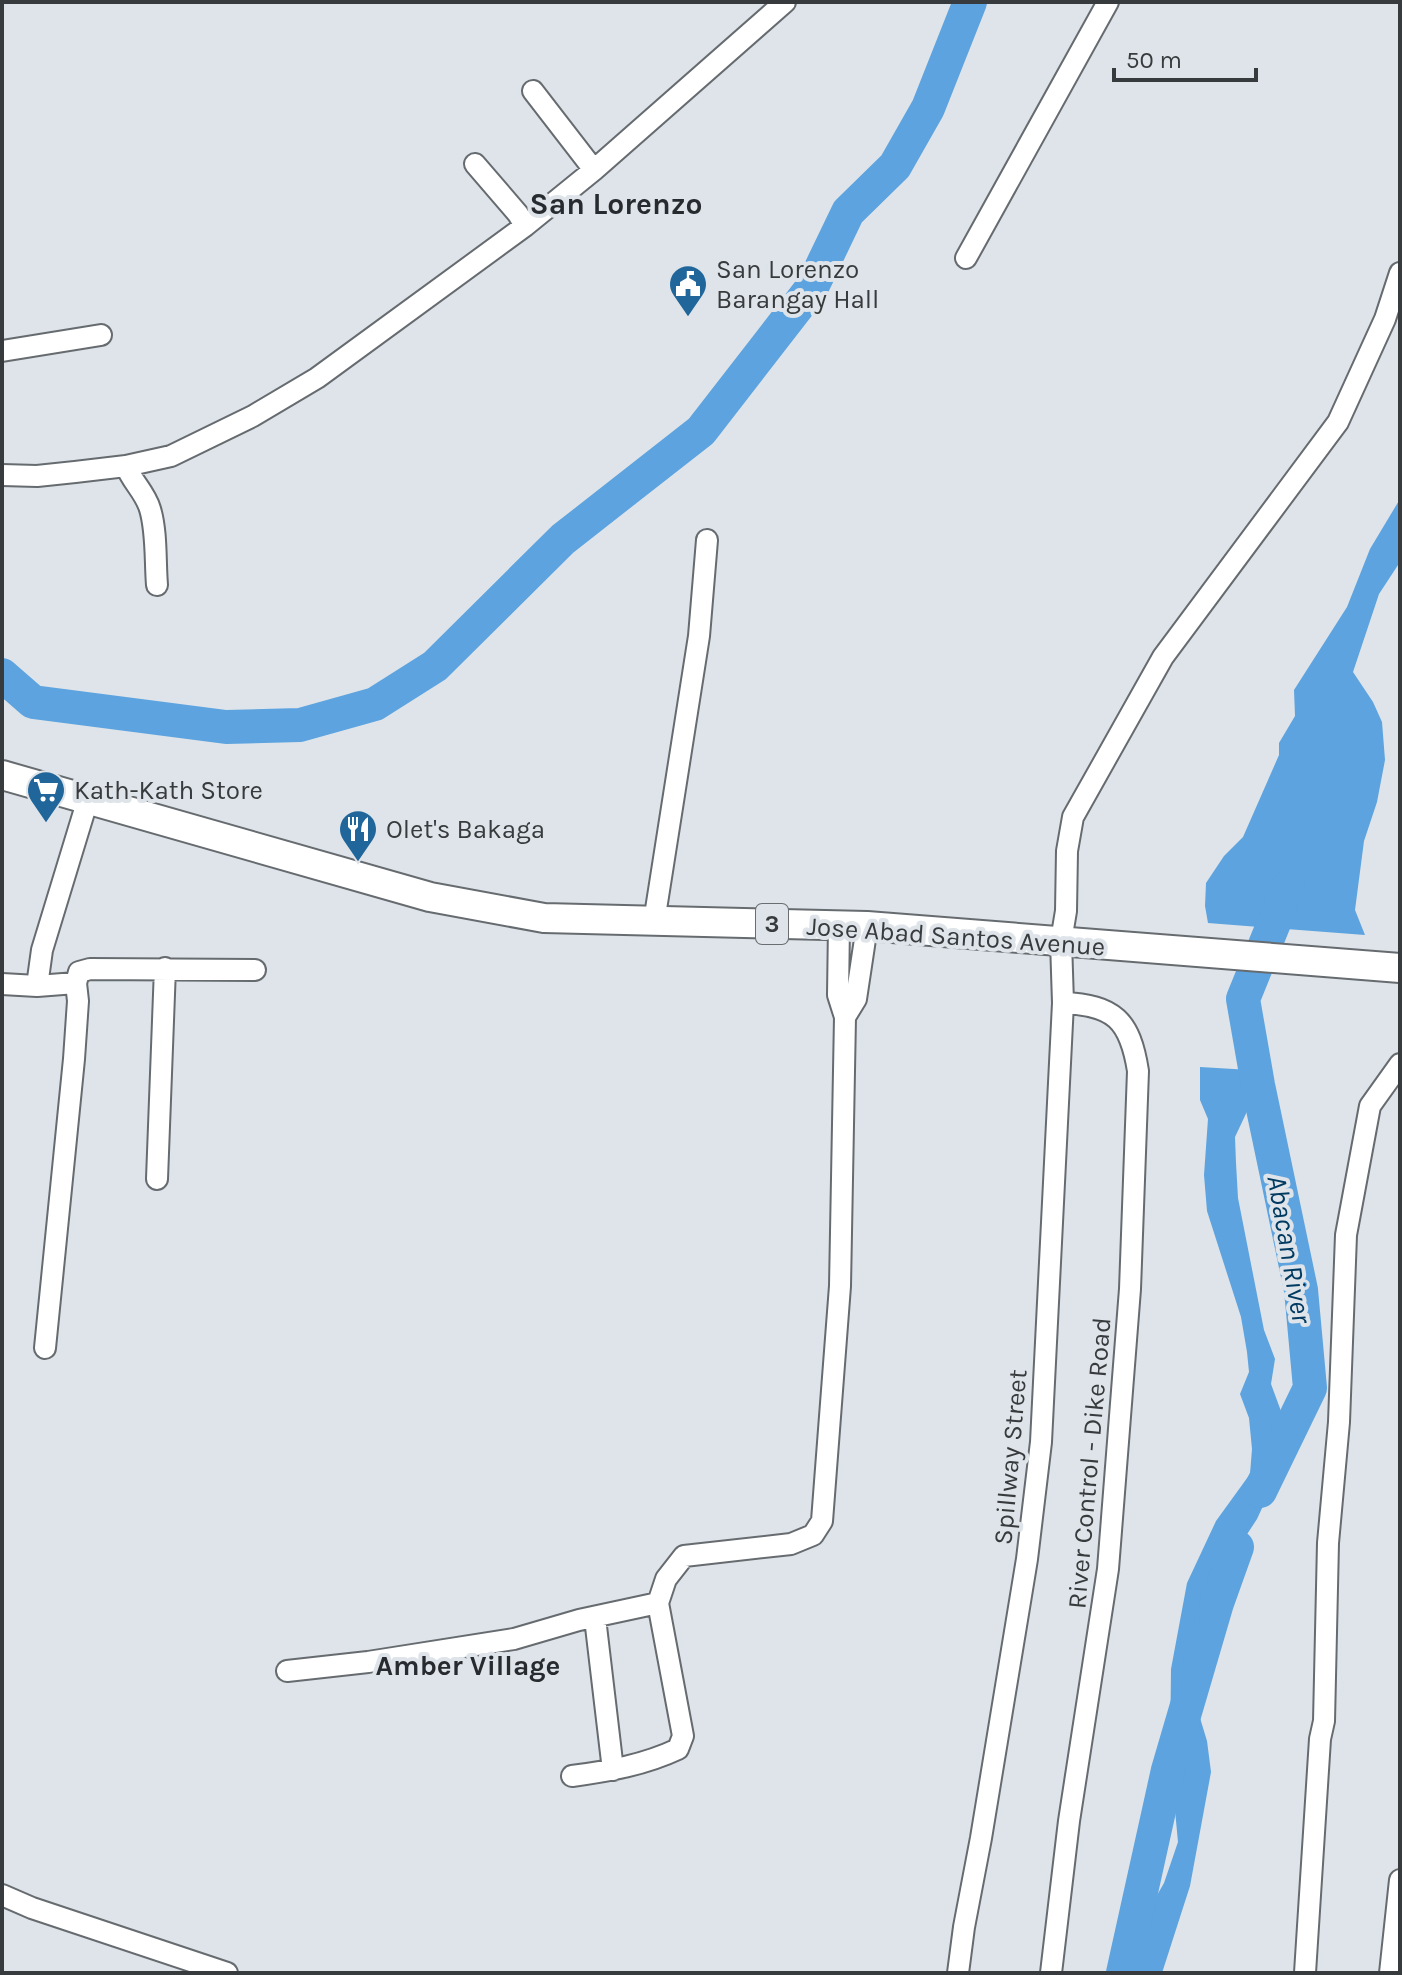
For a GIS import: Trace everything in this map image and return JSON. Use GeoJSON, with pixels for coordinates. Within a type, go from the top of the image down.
{"type":"FeatureCollection","features":[{"type":"Feature","properties":{"kind":"highway","name":"Jose Abad Santos Avenue"},"geometry":{"type":"LineString","coordinates":[[2,775],[334,870],[483,909],[544,918],[867,926],[1400,968]]}},
{"type":"Feature","properties":{"kind":"street"},"geometry":{"type":"LineString","coordinates":[[2,475],[37,476],[126,466],[171,456],[253,416],[317,378],[525,226],[594,170],[785,2]]}},
{"type":"Feature","properties":{"kind":"street"},"geometry":{"type":"LineString","coordinates":[[966,258],[1108,2]]}},
{"type":"Feature","properties":{"kind":"street"},"geometry":{"type":"LineString","coordinates":[[533,91],[594,170]]}},
{"type":"Feature","properties":{"kind":"street"},"geometry":{"type":"LineString","coordinates":[[475,164],[525,226]]}},
{"type":"Feature","properties":{"kind":"street","name":"Spillway Street"},"geometry":{"type":"LineString","coordinates":[[958,1973],[1027,1559],[1041,1442],[1063,1003],[1070,942],[1066,911],[1067,851],[1073,817],[1163,657],[1338,422],[1385,319],[1400,273]]}},
{"type":"Feature","properties":{"kind":"street"},"geometry":{"type":"LineString","coordinates":[[2,351],[101,335]]}},
{"type":"Feature","properties":{"kind":"street"},"geometry":{"type":"LineString","coordinates":[[126,466],[131,481],[144,494],[151,511],[157,585]]}},
{"type":"Feature","properties":{"kind":"street"},"geometry":{"type":"LineString","coordinates":[[654,922],[699,636],[707,540]]}},
{"type":"Feature","properties":{"kind":"street"},"geometry":{"type":"LineString","coordinates":[[37,986],[42,950],[88,799]]}},
{"type":"Feature","properties":{"kind":"street"},"geometry":{"type":"LineString","coordinates":[[572,1776],[654,1760],[678,1749],[683,1736],[658,1603],[666,1579],[684,1556],[791,1544],[813,1535],[822,1521],[840,1286],[845,1017],[838,995],[839,925]]}},
{"type":"Feature","properties":{"kind":"street"},"geometry":{"type":"LineString","coordinates":[[845,1017],[856,999],[867,926]]}},
{"type":"Feature","properties":{"kind":"street"},"geometry":{"type":"LineString","coordinates":[[45,1348],[74,1059],[79,972],[90,969],[165,968],[255,970]]}},
{"type":"Feature","properties":{"kind":"street"},"geometry":{"type":"LineString","coordinates":[[157,1179],[165,968]]}},
{"type":"Feature","properties":{"kind":"street"},"geometry":{"type":"LineString","coordinates":[[2,984],[37,986],[76,983]]}},
{"type":"Feature","properties":{"kind":"street","name":"River Control - Dike Road"},"geometry":{"type":"LineString","coordinates":[[1051,1973],[1069,1821],[1108,1569],[1130,1289],[1138,1071],[1134,1048],[1119,1019],[1105,1008],[1063,1003]]}},
{"type":"Feature","properties":{"kind":"street"},"geometry":{"type":"LineString","coordinates":[[1305,1973],[1320,1739],[1324,1721],[1328,1543],[1339,1422],[1346,1235],[1370,1106],[1400,1064]]}},
{"type":"Feature","properties":{"kind":"street"},"geometry":{"type":"LineString","coordinates":[[287,1671],[514,1639],[579,1620],[658,1603]]}},
{"type":"Feature","properties":{"kind":"street"},"geometry":{"type":"LineString","coordinates":[[595,1618],[613,1770]]}},
{"type":"Feature","properties":{"kind":"street"},"geometry":{"type":"LineString","coordinates":[[1390,1973],[1400,1880]]}},
{"type":"Feature","properties":{"kind":"street"},"geometry":{"type":"LineString","coordinates":[[2,1895],[32,1908],[227,1973]]}},
{"type":"Feature","properties":{"kind":"water"},"geometry":{"type":"Polygon","coordinates":[[[1400,499],[1400,562],[1379,594],[1353,672],[1382,722],[1385,760],[1377,802],[1364,841],[1355,910],[1365,935],[1208,923],[1206,883],[1224,856],[1243,837],[1279,755],[1279,743],[1295,716],[1294,690],[1347,607],[1370,549],[1400,499]]]}},
{"type":"Feature","properties":{"kind":"water"},"geometry":{"type":"Polygon","coordinates":[[[1200,1067],[1267,1071],[1264,1090],[1251,1103],[1235,1137],[1236,1163],[1238,1198],[1264,1330],[1275,1359],[1271,1384],[1285,1422],[1268,1495],[1240,1545],[1233,1569],[1192,1652],[1198,1680],[1197,1708],[1207,1741],[1211,1772],[1190,1886],[1162,1973],[1136,1973],[1148,1911],[1164,1883],[1178,1842],[1170,1757],[1171,1669],[1187,1583],[1216,1521],[1250,1474],[1252,1449],[1249,1418],[1240,1394],[1249,1372],[1241,1317],[1207,1211],[1204,1175],[1208,1119],[1200,1100],[1200,1067]]]}},
{"type":"Feature","properties":{"kind":"waterway"},"geometry":{"type":"LineString","coordinates":[[2,675],[33,702],[226,727],[300,725],[375,704],[435,666],[563,539],[701,431],[811,289],[848,212],[895,166],[928,108],[970,2]]}},
{"type":"Feature","properties":{"kind":"waterway","name":"Abacan River"},"geometry":{"type":"LineString","coordinates":[[1260,1491],[1310,1388],[1301,1290],[1243,999],[1289,886]]}},
{"type":"Feature","properties":{"kind":"waterway","name":"Abacan River"},"geometry":{"type":"LineString","coordinates":[[1123,1973],[1168,1770],[1217,1603],[1237,1547]]}},
{"type":"Feature","properties":{"kind":"place","name":"San Lorenzo Barangay Hall"},"geometry":{"type":"Point","coordinates":[688,318]}},
{"type":"Feature","properties":{"kind":"place","name":"Kath-Kath Store"},"geometry":{"type":"Point","coordinates":[46,824]}},
{"type":"Feature","properties":{"kind":"place","name":"Olet's Bakaga"},"geometry":{"type":"Point","coordinates":[358,863]}},
{"type":"Feature","properties":{"kind":"district","name":"San Lorenzo"},"geometry":{"type":"Point","coordinates":[616,204]}},
{"type":"Feature","properties":{"kind":"district","name":"Amber Village"},"geometry":{"type":"Point","coordinates":[468,1665]}}]}
